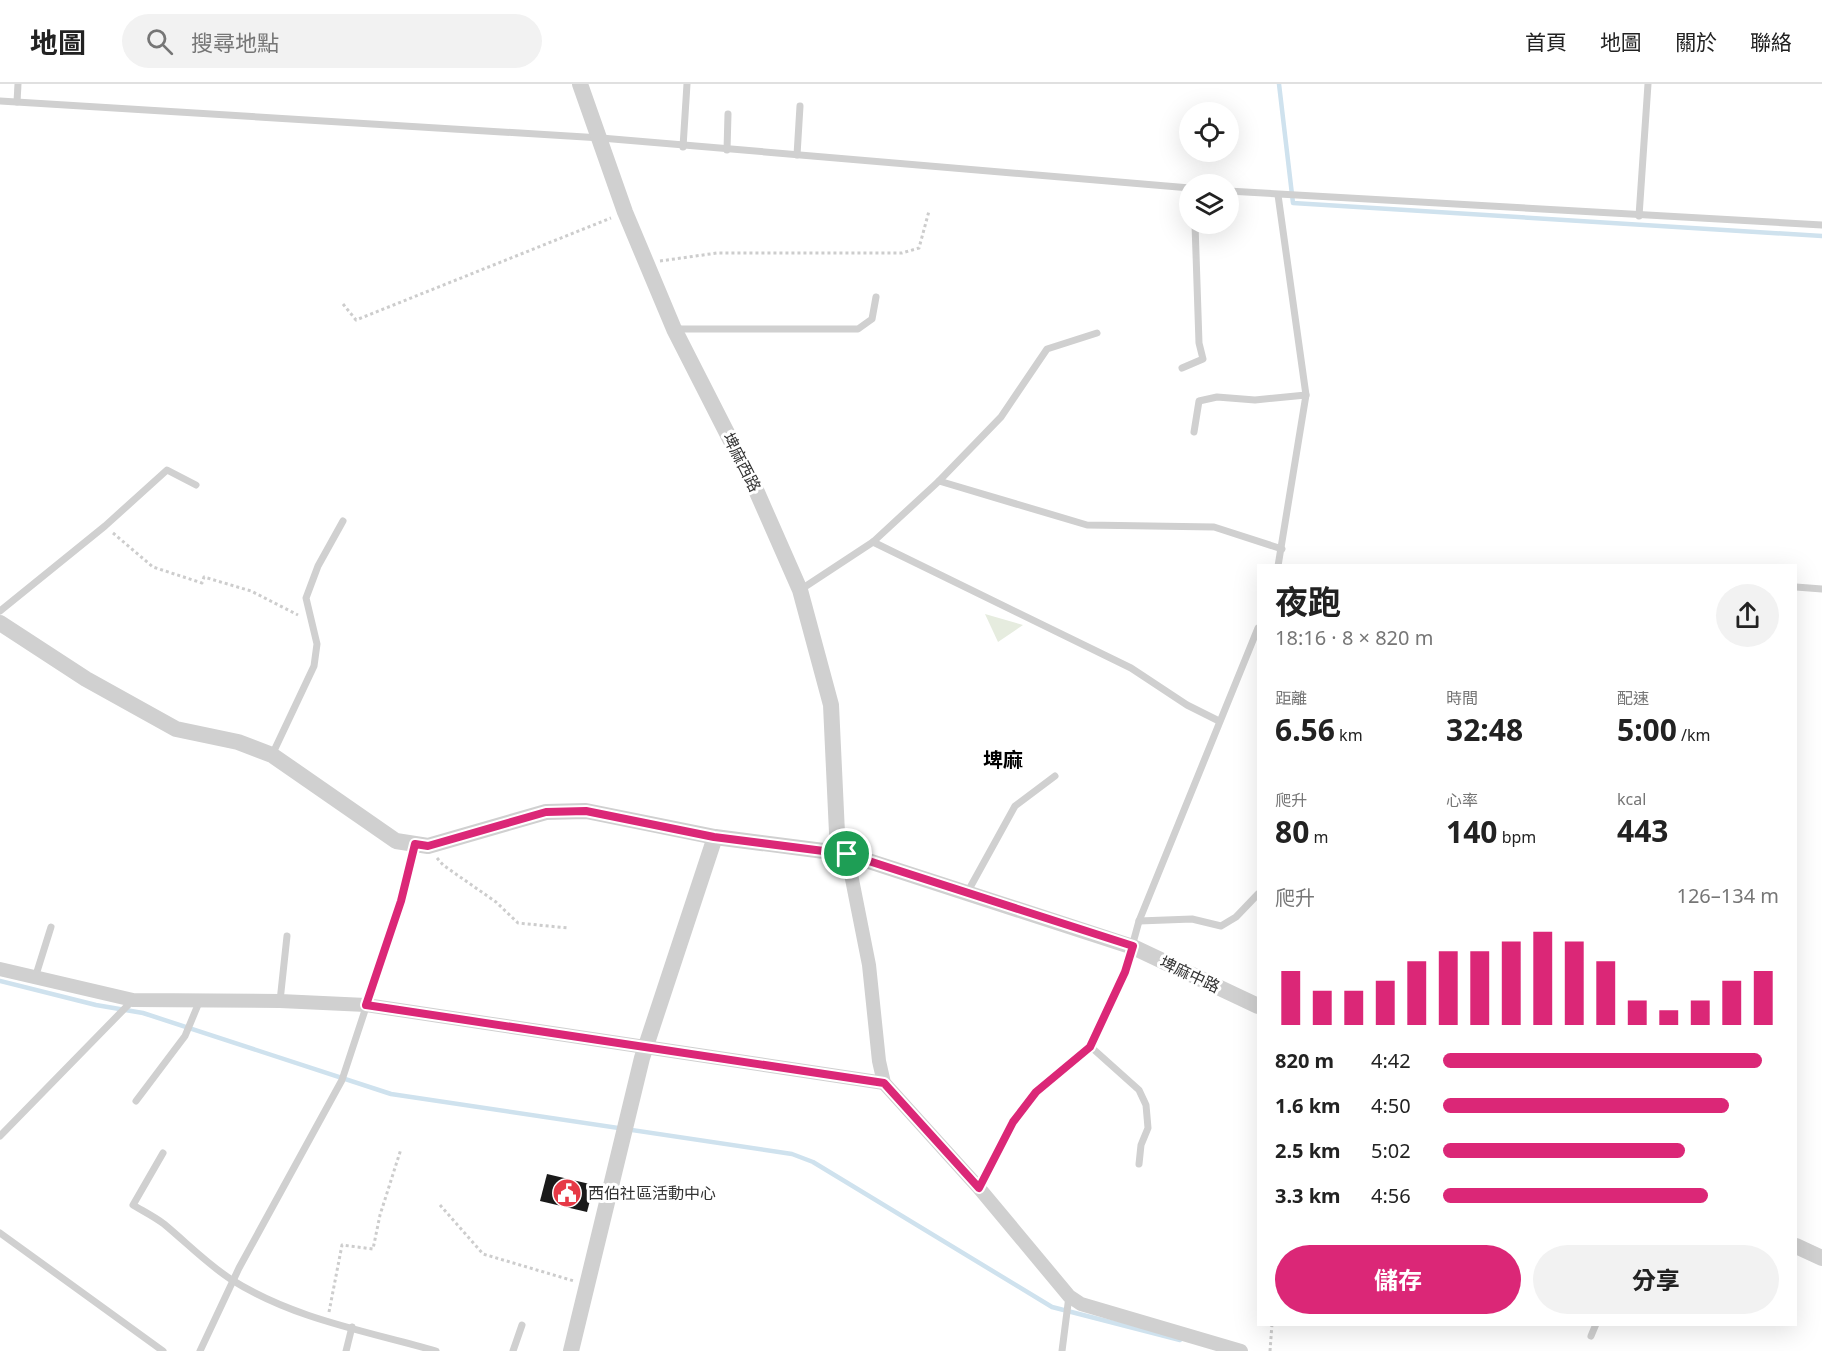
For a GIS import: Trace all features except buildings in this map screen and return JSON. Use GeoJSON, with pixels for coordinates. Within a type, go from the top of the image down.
{"type":"FeatureCollection","features":[{"type":"Feature","properties":{"kind":"street","name":"埤麻西路"},"geometry":{"type":"LineString","coordinates":[[580,84],[601,138],[625,212],[648,262],[674,329],[756,490],[800,590],[831,705],[837,833],[847,854]]}},
{"type":"Feature","properties":{"kind":"street"},"geometry":{"type":"LineString","coordinates":[[0,623],[86,679],[176,729],[238,742],[272,755],[396,841],[422,845]]}},
{"type":"Feature","properties":{"kind":"street","name":"埤麻中路"},"geometry":{"type":"LineString","coordinates":[[422,845],[546,812],[586,811],[714,837],[847,854],[1133,946],[1257,1006]]}},
{"type":"Feature","properties":{"kind":"street"},"geometry":{"type":"LineString","coordinates":[[571,1351],[623,1128],[642,1058],[648,1047],[714,837]]}},
{"type":"Feature","properties":{"kind":"street"},"geometry":{"type":"LineString","coordinates":[[847,854],[869,965],[879,1061],[884,1083],[979,1188],[1069,1296],[1081,1304],[1241,1351]]}},
{"type":"Feature","properties":{"kind":"street"},"geometry":{"type":"LineString","coordinates":[[0,969],[133,1000],[280,1001],[366,1005],[884,1083]]}},
{"type":"Feature","properties":{"kind":"street"},"geometry":{"type":"LineString","coordinates":[[1797,1246],[1822,1258]]}},
{"type":"Feature","properties":{"kind":"lane"},"geometry":{"type":"LineString","coordinates":[[17,102],[18,84]]}},
{"type":"Feature","properties":{"kind":"lane"},"geometry":{"type":"LineString","coordinates":[[683,147],[687,84]]}},
{"type":"Feature","properties":{"kind":"lane"},"geometry":{"type":"LineString","coordinates":[[1639,216],[1648,84]]}},
{"type":"Feature","properties":{"kind":"lane"},"geometry":{"type":"LineString","coordinates":[[0,101],[601,138],[683,147],[1179,187]]}},
{"type":"Feature","properties":{"kind":"lane"},"geometry":{"type":"LineString","coordinates":[[796,156],[800,106]]}},
{"type":"Feature","properties":{"kind":"lane"},"geometry":{"type":"LineString","coordinates":[[727,150],[728,114]]}},
{"type":"Feature","properties":{"kind":"lane"},"geometry":{"type":"LineString","coordinates":[[1239,192],[1822,225]]}},
{"type":"Feature","properties":{"kind":"lane"},"geometry":{"type":"LineString","coordinates":[[1278,564],[1306,395],[1281,195]]}},
{"type":"Feature","properties":{"kind":"lane"},"geometry":{"type":"LineString","coordinates":[[1182,368],[1203,359],[1199,343],[1195,234]]}},
{"type":"Feature","properties":{"kind":"lane"},"geometry":{"type":"LineString","coordinates":[[674,329],[858,329],[872,319],[876,297]]}},
{"type":"Feature","properties":{"kind":"lane"},"geometry":{"type":"LineString","coordinates":[[800,590],[873,542],[939,481],[1001,417],[1047,349],[1097,333]]}},
{"type":"Feature","properties":{"kind":"lane"},"geometry":{"type":"LineString","coordinates":[[1194,432],[1199,401],[1217,397],[1255,400],[1306,395]]}},
{"type":"Feature","properties":{"kind":"lane"},"geometry":{"type":"LineString","coordinates":[[0,610],[105,526],[167,470],[195,485]]}},
{"type":"Feature","properties":{"kind":"lane"},"geometry":{"type":"LineString","coordinates":[[939,481],[1087,525],[1214,527],[1282,549]]}},
{"type":"Feature","properties":{"kind":"lane"},"geometry":{"type":"LineString","coordinates":[[272,755],[314,666],[317,644],[306,598],[318,566],[343,521]]}},
{"type":"Feature","properties":{"kind":"lane"},"geometry":{"type":"LineString","coordinates":[[873,542],[1131,668],[1187,705],[1218,721]]}},
{"type":"Feature","properties":{"kind":"lane"},"geometry":{"type":"LineString","coordinates":[[1797,587],[1822,589]]}},
{"type":"Feature","properties":{"kind":"lane"},"geometry":{"type":"LineString","coordinates":[[979,1188],[1013,1122],[1036,1092],[1090,1047],[1125,972],[1139,921],[1218,721],[1257,630]]}},
{"type":"Feature","properties":{"kind":"lane"},"geometry":{"type":"LineString","coordinates":[[966,893],[1015,806],[1055,776]]}},
{"type":"Feature","properties":{"kind":"lane"},"geometry":{"type":"LineString","coordinates":[[200,1351],[233,1281],[342,1080],[401,901],[422,845]]}},
{"type":"Feature","properties":{"kind":"lane"},"geometry":{"type":"LineString","coordinates":[[1139,921],[1192,920],[1221,926],[1236,917],[1257,895]]}},
{"type":"Feature","properties":{"kind":"lane"},"geometry":{"type":"LineString","coordinates":[[35,978],[51,927]]}},
{"type":"Feature","properties":{"kind":"lane"},"geometry":{"type":"LineString","coordinates":[[280,1001],[287,936]]}},
{"type":"Feature","properties":{"kind":"lane"},"geometry":{"type":"LineString","coordinates":[[0,1136],[133,1000]]}},
{"type":"Feature","properties":{"kind":"lane"},"geometry":{"type":"LineString","coordinates":[[136,1101],[185,1036],[200,1000]]}},
{"type":"Feature","properties":{"kind":"lane"},"geometry":{"type":"LineString","coordinates":[[1090,1047],[1139,1090],[1146,1105],[1148,1128],[1141,1145],[1139,1164]]}},
{"type":"Feature","properties":{"kind":"lane"},"geometry":{"type":"LineString","coordinates":[[163,1153],[133,1205],[162,1222],[205,1262],[233,1281],[283,1307],[327,1322],[436,1351]]}},
{"type":"Feature","properties":{"kind":"lane"},"geometry":{"type":"LineString","coordinates":[[0,1233],[163,1351]]}},
{"type":"Feature","properties":{"kind":"lane"},"geometry":{"type":"LineString","coordinates":[[1062,1351],[1069,1296]]}},
{"type":"Feature","properties":{"kind":"lane"},"geometry":{"type":"LineString","coordinates":[[513,1351],[522,1325]]}},
{"type":"Feature","properties":{"kind":"lane"},"geometry":{"type":"LineString","coordinates":[[1591,1336],[1595,1326]]}},
{"type":"Feature","properties":{"kind":"lane"},"geometry":{"type":"LineString","coordinates":[[346,1351],[352,1327]]}},
{"type":"Feature","properties":{"kind":"path"},"geometry":{"type":"LineString","coordinates":[[648,262],[717,253],[902,253],[919,248],[929,211]]}},
{"type":"Feature","properties":{"kind":"path"},"geometry":{"type":"LineString","coordinates":[[343,304],[356,320],[625,212]]}},
{"type":"Feature","properties":{"kind":"path"},"geometry":{"type":"LineString","coordinates":[[105,526],[153,567],[202,583],[204,577],[251,591],[269,602],[310,620]]}},
{"type":"Feature","properties":{"kind":"path"},"geometry":{"type":"LineString","coordinates":[[422,845],[443,865],[496,902],[518,923],[568,928]]}},
{"type":"Feature","properties":{"kind":"path"},"geometry":{"type":"LineString","coordinates":[[327,1322],[342,1245],[373,1250],[380,1215],[401,1149]]}},
{"type":"Feature","properties":{"kind":"path"},"geometry":{"type":"LineString","coordinates":[[440,1205],[483,1254],[586,1285]]}},
{"type":"Feature","properties":{"kind":"path"},"geometry":{"type":"LineString","coordinates":[[1270,1351],[1272,1326]]}},
{"type":"Feature","properties":{"kind":"shaded area"},"geometry":{"type":"Polygon","coordinates":[[[985,614],[1023,625],[998,642],[985,614]]]}},
{"type":"Feature","properties":{"kind":"waterway"},"geometry":{"type":"LineString","coordinates":[[1279,84],[1293,203],[1822,236]]}},
{"type":"Feature","properties":{"kind":"waterway"},"geometry":{"type":"LineString","coordinates":[[0,981],[96,1005],[143,1013],[391,1094],[792,1154],[813,1162],[1052,1307],[1180,1340]]}},
{"type":"Feature","properties":{"kind":"place","name":"西伯社區活動中心"},"geometry":{"type":"Point","coordinates":[567,1193]}},
{"type":"Feature","properties":{"kind":"district","name":"埤麻"},"geometry":{"type":"Point","coordinates":[1003,759]}},
{"type":"Feature","properties":{"kind":"route"},"geometry":{"type":"LineString","coordinates":[[586,811],[714,837],[847,854],[1133,946],[1125,972],[1090,1047],[1036,1092],[1013,1122],[979,1188],[884,1083],[366,1005],[401,901],[415,844],[428,846],[546,812],[586,811]]}}]}
